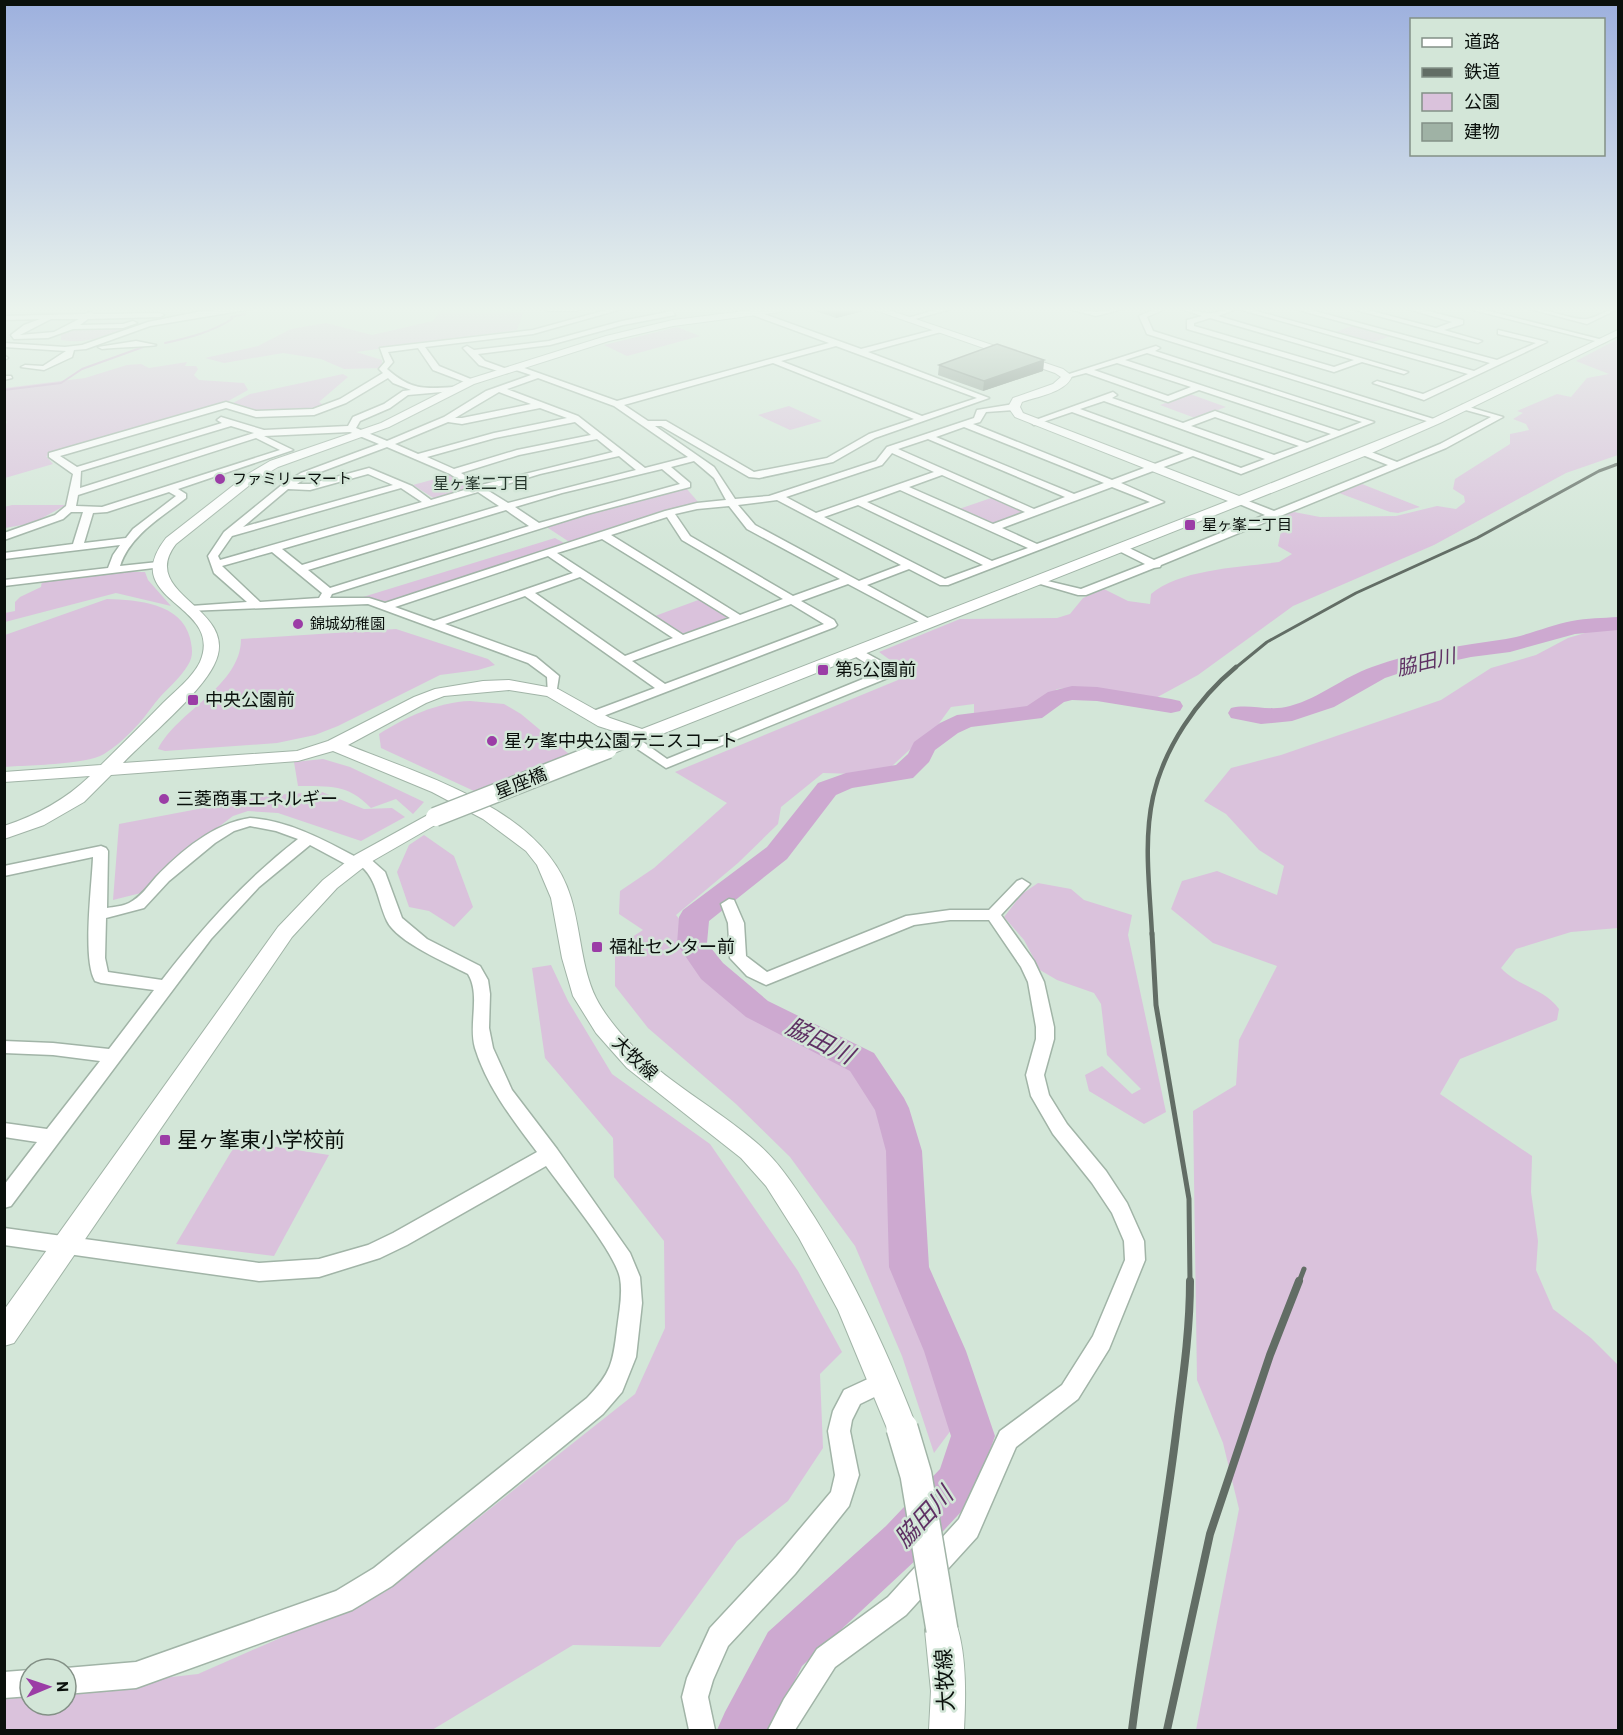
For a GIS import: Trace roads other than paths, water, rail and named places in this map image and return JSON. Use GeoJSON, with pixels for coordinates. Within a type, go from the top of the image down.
{"type":"FeatureCollection","features":[{"type":"Feature","properties":{"kind":"street"},"geometry":{"type":"LineString","coordinates":[[231,423],[76,470],[52,456],[226,405],[256,414],[309,413],[343,400],[360,390]]}},
{"type":"Feature","properties":{"kind":"street"},"geometry":{"type":"LineString","coordinates":[[356,431],[356,419],[387,406],[406,393],[437,390]]}},
{"type":"Feature","properties":{"kind":"street"},"geometry":{"type":"LineString","coordinates":[[4,833],[37,821],[78,798],[186,690],[207,664],[211,649],[204,622],[161,579],[158,565],[164,550],[179,533],[252,477],[283,460],[356,431],[407,416],[451,390]]}},
{"type":"Feature","properties":{"kind":"street"},"geometry":{"type":"LineString","coordinates":[[257,605],[218,571],[215,565],[213,556],[228,534],[286,486],[320,467],[387,444],[447,419],[496,390]]}},
{"type":"Feature","properties":{"kind":"street"},"geometry":{"type":"LineString","coordinates":[[501,390],[576,419],[644,471]]}},
{"type":"Feature","properties":{"kind":"street"},"geometry":{"type":"LineString","coordinates":[[579,390],[617,404],[697,458],[718,475],[737,515],[751,527],[929,623]]}},
{"type":"Feature","properties":{"kind":"street"},"geometry":{"type":"LineString","coordinates":[[617,404],[668,390]]}},
{"type":"Feature","properties":{"kind":"street"},"geometry":{"type":"LineString","coordinates":[[847,390],[921,419]]}},
{"type":"Feature","properties":{"kind":"street"},"geometry":{"type":"LineString","coordinates":[[648,424],[663,423],[753,475],[759,475],[830,460],[872,436],[985,398],[963,390]]}},
{"type":"Feature","properties":{"kind":"street"},"geometry":{"type":"LineString","coordinates":[[386,606],[669,513],[697,506],[779,496],[884,461],[890,449],[979,418],[980,412],[988,408],[1014,407],[1021,398],[1043,390]]}},
{"type":"Feature","properties":{"kind":"street"},"geometry":{"type":"LineString","coordinates":[[1034,422],[1127,390]]}},
{"type":"Feature","properties":{"kind":"street"},"geometry":{"type":"LineString","coordinates":[[1143,390],[1168,399],[1192,390]]}},
{"type":"Feature","properties":{"kind":"street"},"geometry":{"type":"LineString","coordinates":[[1208,390],[1340,434]]}},
{"type":"Feature","properties":{"kind":"street"},"geometry":{"type":"LineString","coordinates":[[1231,398],[1251,390]]}},
{"type":"Feature","properties":{"kind":"street"},"geometry":{"type":"LineString","coordinates":[[1072,409],[1241,471],[1370,422],[1268,390]]}},
{"type":"Feature","properties":{"kind":"street"},"geometry":{"type":"LineString","coordinates":[[1335,390],[1436,421]]}},
{"type":"Feature","properties":{"kind":"street"},"geometry":{"type":"LineString","coordinates":[[1338,398],[1359,390]]}},
{"type":"Feature","properties":{"kind":"street"},"geometry":{"type":"LineString","coordinates":[[1400,390],[1424,397],[1439,390]]}},
{"type":"Feature","properties":{"kind":"street","name":"星座橋"},"geometry":{"type":"LineString","coordinates":[[4,1334],[285,932],[330,884],[359,861],[435,817],[1363,453],[1501,390]]}},
{"type":"Feature","properties":{"kind":"street"},"geometry":{"type":"LineString","coordinates":[[1104,398],[1275,459]]}},
{"type":"Feature","properties":{"kind":"street"},"geometry":{"type":"LineString","coordinates":[[1318,406],[1328,402]]}},
{"type":"Feature","properties":{"kind":"street"},"geometry":{"type":"LineString","coordinates":[[447,419],[462,422],[542,405]]}},
{"type":"Feature","properties":{"kind":"street"},"geometry":{"type":"LineString","coordinates":[[1014,407],[1019,415],[1034,422],[1275,515]]}},
{"type":"Feature","properties":{"kind":"street"},"geometry":{"type":"LineString","coordinates":[[1035,581],[1082,594],[1443,446],[1499,417],[1465,407]]}},
{"type":"Feature","properties":{"kind":"street"},"geometry":{"type":"LineString","coordinates":[[68,509],[103,510],[288,450],[261,434],[199,412]]}},
{"type":"Feature","properties":{"kind":"street"},"geometry":{"type":"LineString","coordinates":[[298,431],[309,413]]}},
{"type":"Feature","properties":{"kind":"street"},"geometry":{"type":"LineString","coordinates":[[1183,426],[1215,414],[1308,446]]}},
{"type":"Feature","properties":{"kind":"street"},"geometry":{"type":"LineString","coordinates":[[418,457],[494,436],[576,419]]}},
{"type":"Feature","properties":{"kind":"street"},"geometry":{"type":"LineString","coordinates":[[779,496],[944,583],[1159,502],[964,424]]}},
{"type":"Feature","properties":{"kind":"street"},"geometry":{"type":"LineString","coordinates":[[75,493],[261,434],[298,431],[356,431],[453,472],[537,526]]}},
{"type":"Feature","properties":{"kind":"street"},"geometry":{"type":"LineString","coordinates":[[453,472],[526,451],[598,436]]}},
{"type":"Feature","properties":{"kind":"street"},"geometry":{"type":"LineString","coordinates":[[927,436],[1075,498]]}},
{"type":"Feature","properties":{"kind":"street"},"geometry":{"type":"LineString","coordinates":[[890,449],[1035,513]]}},
{"type":"Feature","properties":{"kind":"street"},"geometry":{"type":"LineString","coordinates":[[215,565],[538,472],[621,453]]}},
{"type":"Feature","properties":{"kind":"street"},"geometry":{"type":"LineString","coordinates":[[993,528],[1193,453]]}},
{"type":"Feature","properties":{"kind":"street"},"geometry":{"type":"LineString","coordinates":[[1363,453],[1397,465]]}},
{"type":"Feature","properties":{"kind":"street"},"geometry":{"type":"LineString","coordinates":[[300,569],[560,491],[697,458]]}},
{"type":"Feature","properties":{"kind":"street"},"geometry":{"type":"LineString","coordinates":[[191,609],[257,605],[326,596],[537,526],[687,485],[664,466]]}},
{"type":"Feature","properties":{"kind":"street"},"geometry":{"type":"LineString","coordinates":[[4,537],[59,517],[71,507],[78,479],[76,470]]}},
{"type":"Feature","properties":{"kind":"street"},"geometry":{"type":"LineString","coordinates":[[286,486],[310,487],[369,471],[402,485],[429,503]]}},
{"type":"Feature","properties":{"kind":"street"},"geometry":{"type":"LineString","coordinates":[[816,516],[942,472]]}},
{"type":"Feature","properties":{"kind":"street"},"geometry":{"type":"LineString","coordinates":[[228,534],[402,485]]}},
{"type":"Feature","properties":{"kind":"street"},"geometry":{"type":"LineString","coordinates":[[900,486],[1037,548]]}},
{"type":"Feature","properties":{"kind":"street"},"geometry":{"type":"LineString","coordinates":[[113,570],[118,555],[137,531],[181,500],[183,496],[169,488]]}},
{"type":"Feature","properties":{"kind":"street"},"geometry":{"type":"LineString","coordinates":[[858,501],[992,565]]}},
{"type":"Feature","properties":{"kind":"street"},"geometry":{"type":"LineString","coordinates":[[78,547],[88,511]]}},
{"type":"Feature","properties":{"kind":"street"},"geometry":{"type":"LineString","coordinates":[[593,716],[831,625],[830,622],[686,538],[669,513]]}},
{"type":"Feature","properties":{"kind":"street"},"geometry":{"type":"LineString","coordinates":[[603,535],[739,618]]}},
{"type":"Feature","properties":{"kind":"street"},"geometry":{"type":"LineString","coordinates":[[4,556],[128,541]]}},
{"type":"Feature","properties":{"kind":"street"},"geometry":{"type":"LineString","coordinates":[[274,548],[300,569],[326,596],[363,600],[386,606],[532,660],[553,676],[552,693]]}},
{"type":"Feature","properties":{"kind":"street"},"geometry":{"type":"LineString","coordinates":[[1121,548],[1156,565]]}},
{"type":"Feature","properties":{"kind":"street"},"geometry":{"type":"LineString","coordinates":[[550,553],[682,639]]}},
{"type":"Feature","properties":{"kind":"street"},"geometry":{"type":"LineString","coordinates":[[4,583],[158,565]]}},
{"type":"Feature","properties":{"kind":"street"},"geometry":{"type":"LineString","coordinates":[[624,660],[791,600],[910,565]]}},
{"type":"Feature","properties":{"kind":"street"},"geometry":{"type":"LineString","coordinates":[[435,624],[582,573]]}},
{"type":"Feature","properties":{"kind":"street"},"geometry":{"type":"LineString","coordinates":[[526,592],[664,688]]}},
{"type":"Feature","properties":{"kind":"street"},"geometry":{"type":"LineString","coordinates":[[4,777],[281,759],[334,746],[391,714],[441,692],[510,685],[552,693],[636,738],[666,764],[886,674],[885,669],[857,652]]}},
{"type":"Feature","properties":{"kind":"street","name":"大牧線"},"geometry":{"type":"LineString","coordinates":[[334,746],[490,816],[506,825],[540,854],[559,892],[584,996],[606,1030],[638,1064],[725,1130],[770,1173],[832,1268],[885,1381],[916,1475],[942,1630],[948,1691],[947,1731]]}},
{"type":"Feature","properties":{"kind":"street"},"geometry":{"type":"LineString","coordinates":[[78,1680],[136,1675],[342,1601],[383,1577],[595,1406],[614,1385],[625,1357],[631,1303],[630,1277],[620,1253],[504,1093],[487,1056],[480,1028],[482,994],[480,980],[474,970],[461,961],[421,943],[395,921],[378,872],[309,838],[258,822],[234,824],[164,878],[136,906],[99,915]]}},
{"type":"Feature","properties":{"kind":"street"},"geometry":{"type":"LineString","coordinates":[[4,1200],[228,908],[273,865],[309,838]]}},
{"type":"Feature","properties":{"kind":"street"},"geometry":{"type":"LineString","coordinates":[[4,871],[101,851],[97,958],[101,976],[166,986]]}},
{"type":"Feature","properties":{"kind":"street"},"geometry":{"type":"LineString","coordinates":[[729,904],[736,923],[738,958],[753,972],[766,979],[912,920],[950,915],[993,915],[1022,884]]}},
{"type":"Feature","properties":{"kind":"street"},"geometry":{"type":"LineString","coordinates":[[781,1731],[793,1708],[826,1658],[897,1606],[968,1528],[1008,1438],[1070,1392],[1101,1342],[1135,1260],[1134,1241],[1120,1209],[1099,1177],[1060,1129],[1040,1096],[1035,1075],[1045,1039],[1045,1028],[1036,982],[1028,965],[993,915]]}},
{"type":"Feature","properties":{"kind":"street"},"geometry":{"type":"LineString","coordinates":[[4,1047],[52,1049],[113,1056]]}},
{"type":"Feature","properties":{"kind":"street"},"geometry":{"type":"LineString","coordinates":[[4,1130],[52,1137]]}},
{"type":"Feature","properties":{"kind":"street"},"geometry":{"type":"LineString","coordinates":[[4,1236],[259,1272],[319,1268],[373,1252],[400,1239],[550,1154]]}},
{"type":"Feature","properties":{"kind":"street"},"geometry":{"type":"LineString","coordinates":[[702,1731],[695,1697],[700,1678],[719,1637],[786,1565],[841,1498],[847,1475],[839,1431],[842,1419],[852,1397],[885,1381]]}},
{"type":"Feature","properties":{"kind":"waterway","name":"脇田川"},"geometry":{"type":"LineString","coordinates":[[1240,713],[1261,717],[1292,714],[1325,702],[1377,673],[1400,665],[1471,650],[1510,645],[1574,627],[1618,624]]}},
{"type":"Feature","properties":{"kind":"waterway","name":"脇田川"},"geometry":{"type":"LineString","coordinates":[[743,1730],[785,1649],[902,1542],[957,1483],[973,1436],[945,1351],[909,1267],[904,1151],[892,1108],[862,1062],[757,1009],[712,971],[692,944],[694,917],[777,853],[827,789],[846,781],[904,772],[920,757],[923,747],[949,728],[966,720],[1033,713],[1056,697],[1072,693],[1097,694],[1171,706]]}},
{"type":"Feature","properties":{"kind":"railway"},"geometry":{"type":"LineString","coordinates":[[1234,669],[1267,642],[1356,593],[1477,538],[1599,471],[1618,464],[1614,465]]}},
{"type":"Feature","properties":{"kind":"railway"},"geometry":{"type":"LineString","coordinates":[[1152,935],[1148,831],[1158,779],[1184,726],[1208,694],[1236,667]]}},
{"type":"Feature","properties":{"kind":"railway"},"geometry":{"type":"LineString","coordinates":[[1152,933],[1156,1005],[1189,1199],[1190,1281]]}},
{"type":"Feature","properties":{"kind":"railway"},"geometry":{"type":"LineString","coordinates":[[1299,1282],[1304,1269]]}},
{"type":"Feature","properties":{"kind":"railway"},"geometry":{"type":"LineString","coordinates":[[1132,1730],[1173,1456],[1186,1349],[1190,1281]]}},
{"type":"Feature","properties":{"kind":"railway"},"geometry":{"type":"LineString","coordinates":[[1167,1730],[1210,1534],[1270,1355],[1299,1281]]}},
{"type":"Feature","properties":{"kind":"place","name":"ファミリーマート"},"geometry":{"type":"Point","coordinates":[220,479]}},
{"type":"Feature","properties":{"kind":"place","name":"星ヶ峯二丁目"},"geometry":{"type":"Point","coordinates":[1190,525]}},
{"type":"Feature","properties":{"kind":"place","name":"錦城幼稚園"},"geometry":{"type":"Point","coordinates":[298,624]}},
{"type":"Feature","properties":{"kind":"place","name":"第5公園前"},"geometry":{"type":"Point","coordinates":[823,670]}},
{"type":"Feature","properties":{"kind":"place","name":"中央公園前"},"geometry":{"type":"Point","coordinates":[193,700]}},
{"type":"Feature","properties":{"kind":"place","name":"星ヶ峯中央公園テニスコート"},"geometry":{"type":"Point","coordinates":[492,741]}},
{"type":"Feature","properties":{"kind":"place","name":"三菱商事エネルギー"},"geometry":{"type":"Point","coordinates":[164,799]}},
{"type":"Feature","properties":{"kind":"place","name":"福祉センター前"},"geometry":{"type":"Point","coordinates":[597,947]}},
{"type":"Feature","properties":{"kind":"place","name":"星ヶ峯東小学校前"},"geometry":{"type":"Point","coordinates":[165,1140]}},
{"type":"Feature","properties":{"kind":"district","name":"星ヶ峯二丁目"},"geometry":{"type":"Point","coordinates":[481,483]}}]}
